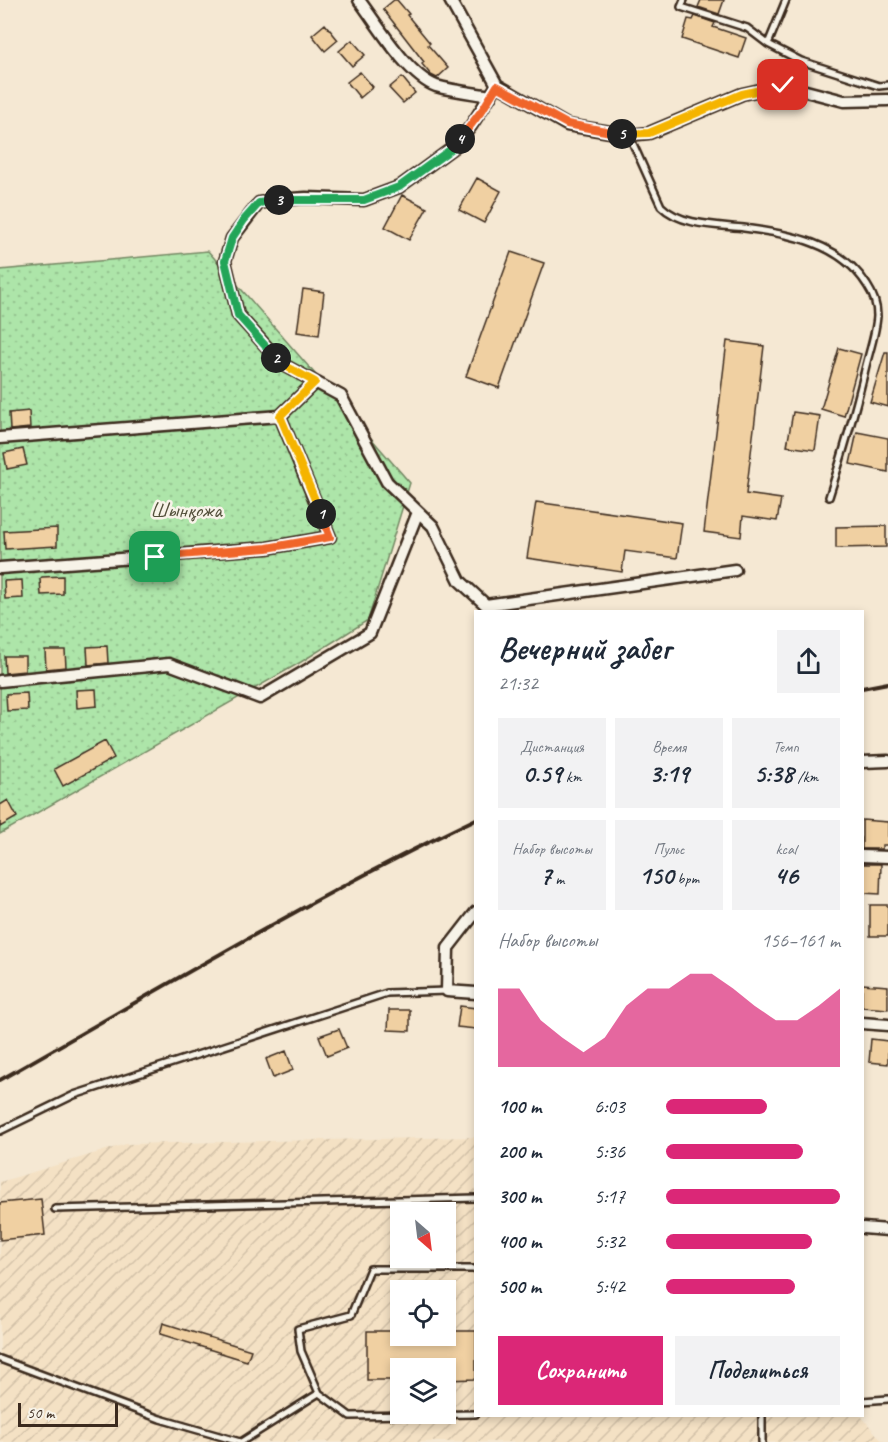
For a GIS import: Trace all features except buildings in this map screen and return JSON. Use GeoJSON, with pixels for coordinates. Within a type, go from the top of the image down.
{"type":"FeatureCollection","features":[{"type":"Feature","properties":{"kind":"street"},"geometry":{"type":"LineString","coordinates":[[359,0],[409,67],[421,79],[437,86],[491,96]]}},
{"type":"Feature","properties":{"kind":"street"},"geometry":{"type":"LineString","coordinates":[[450,0],[497,86],[567,124],[629,135],[649,133],[742,94],[783,85],[844,102],[888,100]]}},
{"type":"Feature","properties":{"kind":"street"},"geometry":{"type":"LineString","coordinates":[[497,86],[454,147],[399,187],[364,200],[306,198],[259,203],[232,238],[225,261],[238,315],[282,364],[341,396],[387,482],[433,526],[460,581],[486,605],[735,570]]}},
{"type":"Feature","properties":{"kind":"street"},"geometry":{"type":"LineString","coordinates":[[0,438],[280,416],[315,382]]}},
{"type":"Feature","properties":{"kind":"street"},"geometry":{"type":"LineString","coordinates":[[0,568],[256,549],[330,537],[280,416]]}},
{"type":"Feature","properties":{"kind":"street"},"geometry":{"type":"LineString","coordinates":[[0,681],[169,664],[260,698],[370,633],[418,512]]}},
{"type":"Feature","properties":{"kind":"street"},"geometry":{"type":"LineString","coordinates":[[864,762],[888,761]]}},
{"type":"Feature","properties":{"kind":"street"},"geometry":{"type":"LineString","coordinates":[[864,856],[888,857]]}},
{"type":"Feature","properties":{"kind":"street"},"geometry":{"type":"LineString","coordinates":[[474,915],[448,948],[447,991],[474,993]]}},
{"type":"Feature","properties":{"kind":"street"},"geometry":{"type":"LineString","coordinates":[[864,1023],[888,1025]]}},
{"type":"Feature","properties":{"kind":"street"},"geometry":{"type":"LineString","coordinates":[[864,1228],[888,1230]]}},
{"type":"Feature","properties":{"kind":"lane"},"geometry":{"type":"LineString","coordinates":[[684,0],[681,7],[747,28],[768,44],[801,61],[879,86],[888,85]]}},
{"type":"Feature","properties":{"kind":"lane"},"geometry":{"type":"LineString","coordinates":[[768,44],[786,0]]}},
{"type":"Feature","properties":{"kind":"lane"},"geometry":{"type":"LineString","coordinates":[[790,87],[801,61]]}},
{"type":"Feature","properties":{"kind":"lane"},"geometry":{"type":"LineString","coordinates":[[629,135],[662,206],[671,214],[680,218],[719,225],[770,231],[824,246],[859,272],[873,294],[877,315],[872,339],[854,415],[829,497]]}},
{"type":"Feature","properties":{"kind":"lane"},"geometry":{"type":"LineString","coordinates":[[0,1131],[74,1095],[387,993],[447,991]]}},
{"type":"Feature","properties":{"kind":"lane"},"geometry":{"type":"LineString","coordinates":[[55,1209],[474,1198]]}},
{"type":"Feature","properties":{"kind":"lane"},"geometry":{"type":"LineString","coordinates":[[474,1269],[370,1269],[351,1315],[298,1329],[301,1351],[319,1393],[350,1416],[474,1414]]}},
{"type":"Feature","properties":{"kind":"lane"},"geometry":{"type":"LineString","coordinates":[[0,1359],[160,1419],[240,1442],[319,1393]]}},
{"type":"Feature","properties":{"kind":"lane"},"geometry":{"type":"LineString","coordinates":[[864,1401],[888,1399]]}},
{"type":"Feature","properties":{"kind":"lane"},"geometry":{"type":"LineString","coordinates":[[762,1417],[762,1442]]}},
{"type":"Feature","properties":{"kind":"shaded area"},"geometry":{"type":"Polygon","coordinates":[[[474,1137],[474,1417],[862,1417],[883,1442],[0,1442],[0,1182],[126,1144],[474,1137]]]}},
{"type":"Feature","properties":{"kind":"green space","name":"Шынқожа"},"geometry":{"type":"Polygon","coordinates":[[[208,251],[410,483],[368,620],[301,662],[0,834],[0,270],[208,251]]]}},
{"type":"Feature","properties":{"kind":"railway"},"geometry":{"type":"LineString","coordinates":[[864,688],[888,683]]}},
{"type":"Feature","properties":{"kind":"railway"},"geometry":{"type":"LineString","coordinates":[[0,1080],[295,912],[474,820]]}},
{"type":"Feature","properties":{"kind":"route"},"geometry":{"type":"LineString","coordinates":[[155,557],[267,548],[330,537],[280,416],[315,382],[282,364],[238,315],[225,261],[232,238],[259,203],[306,198],[364,200],[399,187],[454,147],[483,109],[497,86],[567,124],[629,135],[649,133],[742,94],[783,85]]}}]}
